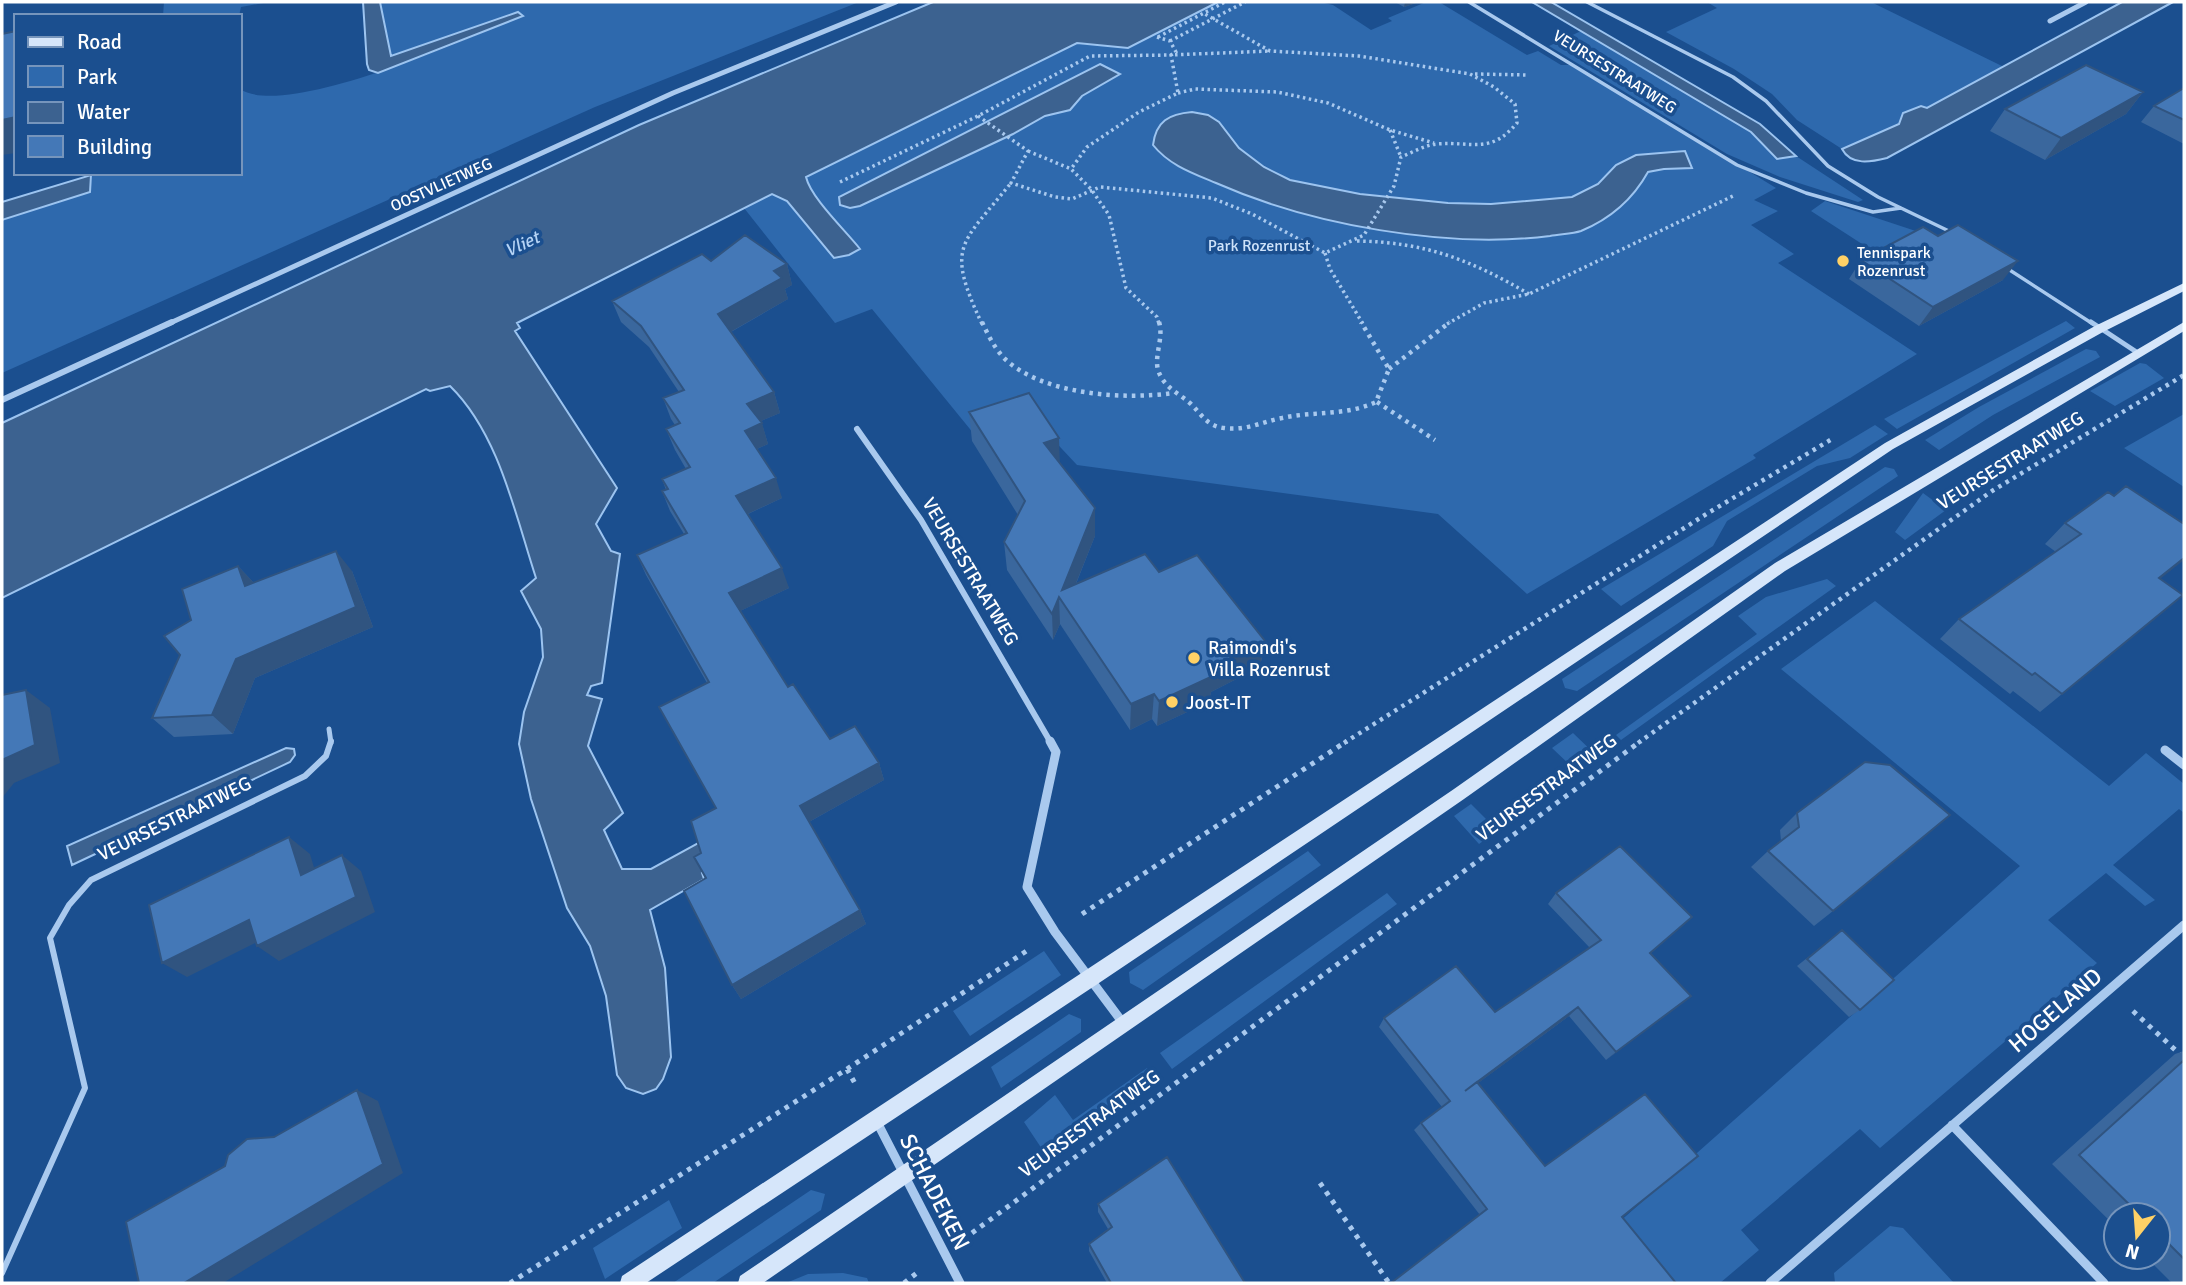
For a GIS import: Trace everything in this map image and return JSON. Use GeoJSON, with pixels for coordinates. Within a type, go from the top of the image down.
{"type":"FeatureCollection","features":[{"type":"Feature","properties":{"kind":"street","name":"OOSTVLIETWEG"},"geometry":{"type":"LineString","coordinates":[[2,400],[673,93],[896,2]]}},
{"type":"Feature","properties":{"kind":"street"},"geometry":{"type":"LineString","coordinates":[[2050,22],[2087,2]]}},
{"type":"Feature","properties":{"kind":"street"},"geometry":{"type":"LineString","coordinates":[[629,1283],[1889,446],[2099,329],[2184,287]]}},
{"type":"Feature","properties":{"kind":"street","name":"VEURSESTRAATWEG"},"geometry":{"type":"LineString","coordinates":[[747,1283],[1459,794],[1780,567],[2184,326]]}},
{"type":"Feature","properties":{"kind":"street","name":"VEURSESTRAATWEG"},"geometry":{"type":"LineString","coordinates":[[857,429],[921,520],[1056,752],[1027,887],[1055,932],[1124,1023]]}},
{"type":"Feature","properties":{"kind":"street"},"geometry":{"type":"LineString","coordinates":[[2165,750],[2184,765]]}},
{"type":"Feature","properties":{"kind":"street","name":"HOGELAND"},"geometry":{"type":"LineString","coordinates":[[1770,1283],[2184,925]]}},
{"type":"Feature","properties":{"kind":"street","name":"SCHADEKEN"},"geometry":{"type":"LineString","coordinates":[[875,1120],[960,1283]]}},
{"type":"Feature","properties":{"kind":"street"},"geometry":{"type":"LineString","coordinates":[[1952,1125],[2104,1283]]}},
{"type":"Feature","properties":{"kind":"lane","name":"VEURSESTRAATWEG"},"geometry":{"type":"LineString","coordinates":[[1469,2],[1737,165],[1806,193],[1873,212],[1904,208]]}},
{"type":"Feature","properties":{"kind":"lane"},"geometry":{"type":"LineString","coordinates":[[1587,2],[1733,77],[1766,101],[1828,166],[1878,197],[1959,237]]}},
{"type":"Feature","properties":{"kind":"lane"},"geometry":{"type":"LineString","coordinates":[[2004,267],[2138,353]]}},
{"type":"Feature","properties":{"kind":"lane","name":"VEURSESTRAATWEG"},"geometry":{"type":"LineString","coordinates":[[2,1273],[85,1088],[50,938],[69,905],[91,880],[306,776],[326,758],[332,738],[329,729]]}},
{"type":"Feature","properties":{"kind":"path"},"geometry":{"type":"LineString","coordinates":[[1224,2],[1157,37],[1170,41],[1245,2]]}},
{"type":"Feature","properties":{"kind":"path"},"geometry":{"type":"LineString","coordinates":[[1203,13],[1270,51]]}},
{"type":"Feature","properties":{"kind":"path"},"geometry":{"type":"LineString","coordinates":[[1170,41],[1176,52],[1171,55]]}},
{"type":"Feature","properties":{"kind":"path"},"geometry":{"type":"LineString","coordinates":[[840,182],[978,116],[1090,56],[1270,51],[1359,56],[1470,74],[1494,87],[1515,104],[1517,123],[1503,138],[1488,144],[1464,147],[1436,144],[1390,130],[1328,103],[1277,92],[1195,89],[1178,93],[1139,112],[1087,147],[1071,169]]}},
{"type":"Feature","properties":{"kind":"path"},"geometry":{"type":"LineString","coordinates":[[1171,55],[1178,93]]}},
{"type":"Feature","properties":{"kind":"path"},"geometry":{"type":"LineString","coordinates":[[978,116],[1028,150],[1071,169],[1091,189],[1108,215],[1126,288],[1157,317],[1162,332],[1158,369],[1173,393],[1189,402],[1206,422],[1222,428],[1246,429],[1282,418],[1359,410],[1377,402],[1389,369],[1450,323],[1484,303],[1530,294],[1768,178]]}},
{"type":"Feature","properties":{"kind":"path"},"geometry":{"type":"LineString","coordinates":[[1325,253],[1357,241],[1364,235],[1394,186],[1401,157],[1390,130]]}},
{"type":"Feature","properties":{"kind":"path"},"geometry":{"type":"LineString","coordinates":[[1401,157],[1436,144]]}},
{"type":"Feature","properties":{"kind":"path"},"geometry":{"type":"LineString","coordinates":[[1028,150],[1011,183],[962,247],[962,273],[978,316],[1005,360],[1026,373],[1102,395],[1152,398],[1173,393]]}},
{"type":"Feature","properties":{"kind":"path"},"geometry":{"type":"LineString","coordinates":[[1011,183],[1055,197],[1072,199],[1100,187],[1212,198],[1252,214],[1325,253],[1330,269],[1389,369]]}},
{"type":"Feature","properties":{"kind":"path"},"geometry":{"type":"LineString","coordinates":[[1357,241],[1405,242],[1431,248],[1478,263],[1530,294]]}},
{"type":"Feature","properties":{"kind":"path","name":"VEURSESTRAATWEG"},"geometry":{"type":"LineString","coordinates":[[945,1252],[1746,664],[1992,491],[2184,375]]}},
{"type":"Feature","properties":{"kind":"path"},"geometry":{"type":"LineString","coordinates":[[1377,402],[1435,440]]}},
{"type":"Feature","properties":{"kind":"path"},"geometry":{"type":"LineString","coordinates":[[510,1283],[847,1069],[1384,717],[1696,520],[1844,433]]}},
{"type":"Feature","properties":{"kind":"path"},"geometry":{"type":"LineString","coordinates":[[2109,990],[2184,1058]]}},
{"type":"Feature","properties":{"kind":"path"},"geometry":{"type":"LineString","coordinates":[[1320,1183],[1389,1283]]}},
{"type":"Feature","properties":{"kind":"green space"},"geometry":{"type":"Polygon","coordinates":[[[164,2],[269,2],[241,7],[239,14],[163,14],[164,2]]]}},
{"type":"Feature","properties":{"kind":"green space"},"geometry":{"type":"Polygon","coordinates":[[[380,2],[859,2],[595,107],[2,373],[2,220],[90,192],[92,175],[242,175],[242,90],[263,96],[296,94],[336,85],[379,72],[523,16],[518,12],[391,57],[380,2]]]}},
{"type":"Feature","properties":{"kind":"green space","name":"Park Rozenrust"},"geometry":{"type":"Polygon","coordinates":[[[1182,2],[1320,2],[1333,5],[1371,30],[1392,21],[1388,18],[1426,2],[1439,2],[1527,55],[1538,51],[1561,65],[1575,65],[1776,188],[1754,200],[1778,211],[1751,225],[1794,254],[1778,263],[1917,354],[1753,455],[1756,458],[1527,594],[1438,514],[1077,465],[1032,417],[974,434],[872,309],[835,323],[744,208],[772,194],[787,201],[834,258],[849,255],[859,248],[794,178],[925,118],[1077,43],[1088,45],[1182,2]]]}},
{"type":"Feature","properties":{"kind":"green space"},"geometry":{"type":"Polygon","coordinates":[[[1707,2],[1871,2],[2004,67],[1900,124],[1842,149],[1797,120],[1772,94],[1734,69],[1666,32],[1717,8],[1707,2]]]}},
{"type":"Feature","properties":{"kind":"green space"},"geometry":{"type":"Polygon","coordinates":[[[1581,31],[1751,132],[1777,159],[1796,156],[1863,200],[1858,202],[1780,177],[1727,154],[1549,46],[1581,31]]]}},
{"type":"Feature","properties":{"kind":"green space"},"geometry":{"type":"Polygon","coordinates":[[[1825,201],[1943,240],[1876,253],[1811,211],[1825,201]]]}},
{"type":"Feature","properties":{"kind":"green space"},"geometry":{"type":"Polygon","coordinates":[[[2066,321],[2075,328],[1897,429],[1884,419],[2066,321]]]}},
{"type":"Feature","properties":{"kind":"green space"},"geometry":{"type":"Polygon","coordinates":[[[2086,349],[2096,351],[2100,357],[1993,415],[1939,450],[1925,440],[1979,407],[2086,349]]]}},
{"type":"Feature","properties":{"kind":"green space"},"geometry":{"type":"Polygon","coordinates":[[[2140,363],[2146,364],[2164,378],[2115,406],[2090,391],[2140,363]]]}},
{"type":"Feature","properties":{"kind":"green space"},"geometry":{"type":"Polygon","coordinates":[[[2184,414],[2184,487],[2124,448],[2184,414]]]}},
{"type":"Feature","properties":{"kind":"green space"},"geometry":{"type":"Polygon","coordinates":[[[1875,425],[1888,434],[1850,458],[1817,466],[1727,521],[1713,546],[1621,606],[1601,589],[1875,425]]]}},
{"type":"Feature","properties":{"kind":"green space"},"geometry":{"type":"Polygon","coordinates":[[[1885,467],[1894,469],[1898,476],[1577,691],[1565,688],[1562,679],[1885,467]]]}},
{"type":"Feature","properties":{"kind":"green space"},"geometry":{"type":"Polygon","coordinates":[[[1923,493],[1946,510],[1905,540],[1895,532],[1923,493]]]}},
{"type":"Feature","properties":{"kind":"green space"},"geometry":{"type":"Polygon","coordinates":[[[1827,579],[1836,586],[1621,740],[1616,735],[1757,634],[1738,616],[1766,597],[1827,579]]]}},
{"type":"Feature","properties":{"kind":"green space"},"geometry":{"type":"Polygon","coordinates":[[[1875,601],[2109,786],[2146,753],[2184,784],[2184,813],[2179,809],[2113,865],[2155,900],[2145,906],[2106,873],[2048,920],[2097,963],[1880,1148],[1860,1129],[1741,1230],[1759,1250],[1720,1283],[1663,1283],[1617,1224],[2020,866],[1781,669],[1875,601]]]}},
{"type":"Feature","properties":{"kind":"green space"},"geometry":{"type":"Polygon","coordinates":[[[1573,733],[1599,758],[1479,844],[1454,816],[1471,804],[1491,824],[1571,766],[1552,748],[1573,733]]]}},
{"type":"Feature","properties":{"kind":"green space"},"geometry":{"type":"Polygon","coordinates":[[[1308,851],[1321,865],[1143,990],[1130,983],[1129,972],[1308,851]]]}},
{"type":"Feature","properties":{"kind":"green space"},"geometry":{"type":"Polygon","coordinates":[[[1387,893],[1397,904],[1172,1069],[1160,1053],[1387,893]]]}},
{"type":"Feature","properties":{"kind":"green space"},"geometry":{"type":"Polygon","coordinates":[[[1044,951],[1061,975],[970,1036],[953,1011],[1044,951]]]}},
{"type":"Feature","properties":{"kind":"green space"},"geometry":{"type":"Polygon","coordinates":[[[1069,1014],[1081,1019],[1081,1032],[1001,1088],[991,1067],[1069,1014]]]}},
{"type":"Feature","properties":{"kind":"green space"},"geometry":{"type":"Polygon","coordinates":[[[1147,1068],[1156,1082],[1050,1161],[1024,1122],[1055,1095],[1073,1120],[1147,1068]]]}},
{"type":"Feature","properties":{"kind":"green space"},"geometry":{"type":"Polygon","coordinates":[[[811,1190],[825,1194],[821,1210],[713,1283],[673,1283],[811,1190]]]}},
{"type":"Feature","properties":{"kind":"green space"},"geometry":{"type":"Polygon","coordinates":[[[669,1200],[682,1228],[605,1279],[593,1248],[669,1200]]]}},
{"type":"Feature","properties":{"kind":"green space"},"geometry":{"type":"Polygon","coordinates":[[[1890,1226],[1903,1228],[1954,1283],[1835,1283],[1834,1273],[1890,1226]]]}},
{"type":"Feature","properties":{"kind":"green space"},"geometry":{"type":"Polygon","coordinates":[[[843,1273],[867,1278],[869,1283],[786,1283],[808,1274],[843,1273]]]}},
{"type":"Feature","properties":{"kind":"water"},"geometry":{"type":"Polygon","coordinates":[[[363,2],[380,2],[391,56],[518,12],[523,16],[378,73],[369,70],[367,64],[363,2]]]}},
{"type":"Feature","properties":{"kind":"water","name":"Vliet"},"geometry":{"type":"Polygon","coordinates":[[[933,2],[1218,2],[1128,48],[1077,43],[806,177],[821,204],[860,249],[849,255],[834,258],[787,201],[772,194],[517,323],[520,328],[515,331],[617,488],[596,524],[611,551],[620,554],[602,683],[591,686],[587,695],[602,699],[588,746],[623,813],[604,830],[622,869],[651,869],[700,842],[713,866],[702,873],[704,879],[650,910],[665,968],[671,1057],[656,1089],[643,1094],[626,1088],[617,1075],[606,996],[590,946],[567,908],[531,799],[519,744],[524,712],[543,657],[541,629],[521,591],[536,578],[504,476],[493,451],[467,405],[450,386],[430,391],[426,389],[2,598],[2,423],[639,125],[933,2]]]}},
{"type":"Feature","properties":{"kind":"water"},"geometry":{"type":"Polygon","coordinates":[[[1532,2],[1551,2],[1760,124],[1796,156],[1777,159],[1751,132],[1532,2]]]}},
{"type":"Feature","properties":{"kind":"water"},"geometry":{"type":"Polygon","coordinates":[[[2122,2],[2173,2],[1887,158],[1856,160],[1842,149],[1899,124],[1903,113],[1921,106],[1927,108],[2122,2]]]}},
{"type":"Feature","properties":{"kind":"water"},"geometry":{"type":"Polygon","coordinates":[[[1100,64],[1120,74],[1082,96],[1070,110],[1045,116],[1013,134],[860,206],[850,208],[840,205],[839,197],[1100,64]]]}},
{"type":"Feature","properties":{"kind":"water"},"geometry":{"type":"Polygon","coordinates":[[[1192,112],[1208,115],[1219,122],[1239,148],[1264,167],[1290,180],[1360,194],[1448,203],[1491,204],[1572,197],[1598,184],[1616,165],[1636,155],[1685,151],[1692,168],[1648,172],[1620,207],[1602,221],[1577,232],[1510,239],[1424,236],[1336,222],[1294,211],[1253,198],[1182,168],[1166,158],[1153,145],[1157,130],[1165,120],[1192,112]]]}},
{"type":"Feature","properties":{"kind":"water"},"geometry":{"type":"Polygon","coordinates":[[[91,175],[90,192],[2,220],[2,202],[91,175]]]}},
{"type":"Feature","properties":{"kind":"water"},"geometry":{"type":"Polygon","coordinates":[[[286,748],[294,749],[295,755],[290,762],[72,865],[67,846],[286,748]]]}},
{"type":"Feature","properties":{"kind":"building"},"geometry":{"type":"Polygon","coordinates":[[[14,31],[14,117],[2,120],[2,34],[14,31]]]}},
{"type":"Feature","properties":{"kind":"building"},"geometry":{"type":"Polygon","coordinates":[[[2086,65],[2143,92],[2061,138],[2005,109],[2086,65]]]}},
{"type":"Feature","properties":{"kind":"building"},"geometry":{"type":"Polygon","coordinates":[[[2184,88],[2184,120],[2154,106],[2184,88]]]}},
{"type":"Feature","properties":{"kind":"building"},"geometry":{"type":"Polygon","coordinates":[[[1958,225],[2018,261],[1933,307],[1861,260],[1923,227],[1938,236],[1958,225]]]}},
{"type":"Feature","properties":{"kind":"building"},"geometry":{"type":"Polygon","coordinates":[[[745,235],[787,264],[774,271],[782,278],[718,314],[774,392],[747,404],[762,423],[745,431],[776,478],[736,496],[782,568],[729,593],[788,687],[793,684],[830,739],[855,726],[879,763],[800,806],[860,910],[732,985],[684,891],[706,878],[694,857],[701,853],[691,821],[716,808],[659,707],[709,682],[637,555],[687,533],[662,491],[668,489],[662,479],[690,467],[666,429],[680,423],[663,398],[684,390],[641,326],[612,301],[702,254],[711,261],[745,235]]]}},
{"type":"Feature","properties":{"kind":"building"},"geometry":{"type":"Polygon","coordinates":[[[1029,393],[1059,438],[1044,443],[1095,508],[1062,590],[1145,554],[1159,572],[1197,555],[1265,641],[1208,669],[1213,676],[1159,701],[1154,694],[1131,704],[1059,597],[1052,614],[1004,542],[1025,501],[969,412],[1029,393]]]}},
{"type":"Feature","properties":{"kind":"building"},"geometry":{"type":"Polygon","coordinates":[[[2126,486],[2184,524],[2184,558],[2159,578],[2183,595],[2062,694],[2035,673],[2032,675],[1959,619],[2081,534],[2065,523],[2108,492],[2114,496],[2126,486]]]}},
{"type":"Feature","properties":{"kind":"building"},"geometry":{"type":"Polygon","coordinates":[[[336,551],[356,607],[236,659],[212,715],[152,718],[180,655],[164,636],[191,620],[182,589],[238,566],[245,586],[336,551]]]}},
{"type":"Feature","properties":{"kind":"building"},"geometry":{"type":"Polygon","coordinates":[[[26,690],[35,745],[2,760],[2,695],[26,690]]]}},
{"type":"Feature","properties":{"kind":"building"},"geometry":{"type":"Polygon","coordinates":[[[1865,762],[1890,765],[1950,815],[1833,911],[1768,851],[1799,827],[1797,813],[1865,762]]]}},
{"type":"Feature","properties":{"kind":"building"},"geometry":{"type":"Polygon","coordinates":[[[289,837],[301,875],[342,855],[356,897],[257,946],[249,920],[162,963],[149,905],[289,837]]]}},
{"type":"Feature","properties":{"kind":"building"},"geometry":{"type":"Polygon","coordinates":[[[1620,846],[1692,917],[1650,953],[1691,996],[1616,1052],[1578,1007],[1477,1082],[1545,1166],[1645,1094],[1698,1156],[1622,1217],[1676,1283],[1391,1283],[1487,1209],[1421,1123],[1450,1101],[1384,1018],[1456,966],[1495,1012],[1601,940],[1556,893],[1620,846]]]}},
{"type":"Feature","properties":{"kind":"building"},"geometry":{"type":"Polygon","coordinates":[[[1842,930],[1894,980],[1860,1010],[1807,959],[1842,930]]]}},
{"type":"Feature","properties":{"kind":"building"},"geometry":{"type":"Polygon","coordinates":[[[2184,1060],[2184,1259],[2172,1247],[2172,1201],[2126,1201],[2079,1155],[2184,1060]]]}},
{"type":"Feature","properties":{"kind":"building"},"geometry":{"type":"Polygon","coordinates":[[[357,1090],[383,1164],[184,1283],[139,1283],[126,1222],[225,1166],[228,1155],[247,1139],[274,1137],[357,1090]]]}},
{"type":"Feature","properties":{"kind":"building"},"geometry":{"type":"Polygon","coordinates":[[[1167,1157],[1245,1283],[1111,1283],[1089,1244],[1112,1227],[1098,1204],[1167,1157]]]}},
{"type":"Feature","properties":{"kind":"place","name":"Tennispark Rozenrust"},"geometry":{"type":"Point","coordinates":[1843,261]}},
{"type":"Feature","properties":{"kind":"place","name":"Raimondi's Villa Rozenrust"},"geometry":{"type":"Point","coordinates":[1194,658]}},
{"type":"Feature","properties":{"kind":"place","name":"Joost-IT"},"geometry":{"type":"Point","coordinates":[1172,702]}}]}
